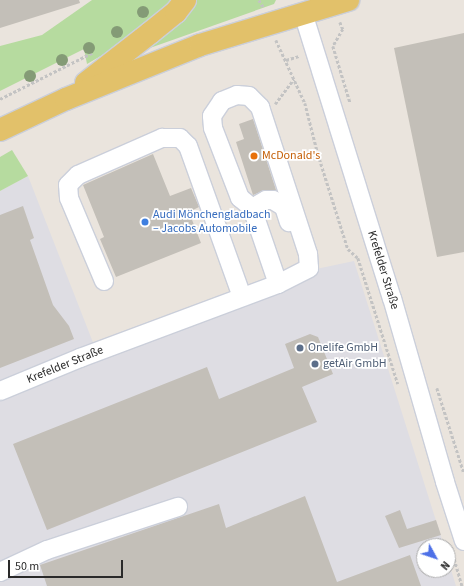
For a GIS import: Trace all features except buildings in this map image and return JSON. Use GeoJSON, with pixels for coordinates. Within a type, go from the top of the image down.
{"type":"FeatureCollection","features":[{"type":"Feature","properties":{"kind":"main road"},"geometry":{"type":"LineString","coordinates":[[66,99],[176,12],[185,0]]}},
{"type":"Feature","properties":{"kind":"main road"},"geometry":{"type":"LineString","coordinates":[[0,130],[66,99],[300,6],[348,0]]}},
{"type":"Feature","properties":{"kind":"street","name":"Krefelder Straße"},"geometry":{"type":"LineString","coordinates":[[300,6],[392,298],[445,482],[458,545]]}},
{"type":"Feature","properties":{"kind":"street"},"geometry":{"type":"LineString","coordinates":[[278,284],[254,214],[250,206],[240,198],[213,128],[212,116],[222,101],[237,95],[249,96],[260,108],[308,254],[309,268]]}},
{"type":"Feature","properties":{"kind":"street"},"geometry":{"type":"LineString","coordinates":[[104,281],[69,198],[68,185],[78,175],[162,138],[180,138],[188,146],[242,297]]}},
{"type":"Feature","properties":{"kind":"street"},"geometry":{"type":"LineString","coordinates":[[254,214],[259,204],[266,200],[280,202],[284,207],[301,257],[309,268]]}},
{"type":"Feature","properties":{"kind":"street","name":"Krefelder Straße"},"geometry":{"type":"LineString","coordinates":[[0,391],[80,358],[278,284],[309,268]]}},
{"type":"Feature","properties":{"kind":"street"},"geometry":{"type":"LineString","coordinates":[[0,572],[47,550],[178,507]]}},
{"type":"Feature","properties":{"kind":"path"},"geometry":{"type":"LineString","coordinates":[[279,49],[286,60],[304,103],[318,154],[348,249],[358,258],[399,386]]}},
{"type":"Feature","properties":{"kind":"path"},"geometry":{"type":"LineString","coordinates":[[0,99],[96,51]]}},
{"type":"Feature","properties":{"kind":"path"},"geometry":{"type":"LineString","coordinates":[[264,119],[294,79]]}},
{"type":"Feature","properties":{"kind":"path"},"geometry":{"type":"LineString","coordinates":[[458,545],[462,586]]}},
{"type":"Feature","properties":{"kind":"shaded area"},"geometry":{"type":"Polygon","coordinates":[[[28,176],[94,345],[255,282],[354,261],[441,538],[416,538],[416,578],[454,578],[456,586],[0,586],[0,191],[28,176]]]}},
{"type":"Feature","properties":{"kind":"green space"},"geometry":{"type":"Polygon","coordinates":[[[92,0],[276,0],[274,4],[147,49],[140,33],[87,64],[84,49],[0,91],[0,46],[42,35],[92,0]]]}},
{"type":"Feature","properties":{"kind":"green space"},"geometry":{"type":"Polygon","coordinates":[[[12,150],[28,176],[0,191],[0,157],[12,150]]]}},
{"type":"Feature","properties":{"kind":"place","name":"McDonald's"},"geometry":{"type":"Point","coordinates":[254,156]}},
{"type":"Feature","properties":{"kind":"place","name":"Audi Mönchengladbach – Jacobs Automobile"},"geometry":{"type":"Point","coordinates":[145,222]}},
{"type":"Feature","properties":{"kind":"place","name":"Onelife GmbH"},"geometry":{"type":"Point","coordinates":[300,348]}},
{"type":"Feature","properties":{"kind":"place","name":"getAir GmbH"},"geometry":{"type":"Point","coordinates":[315,364]}}]}
